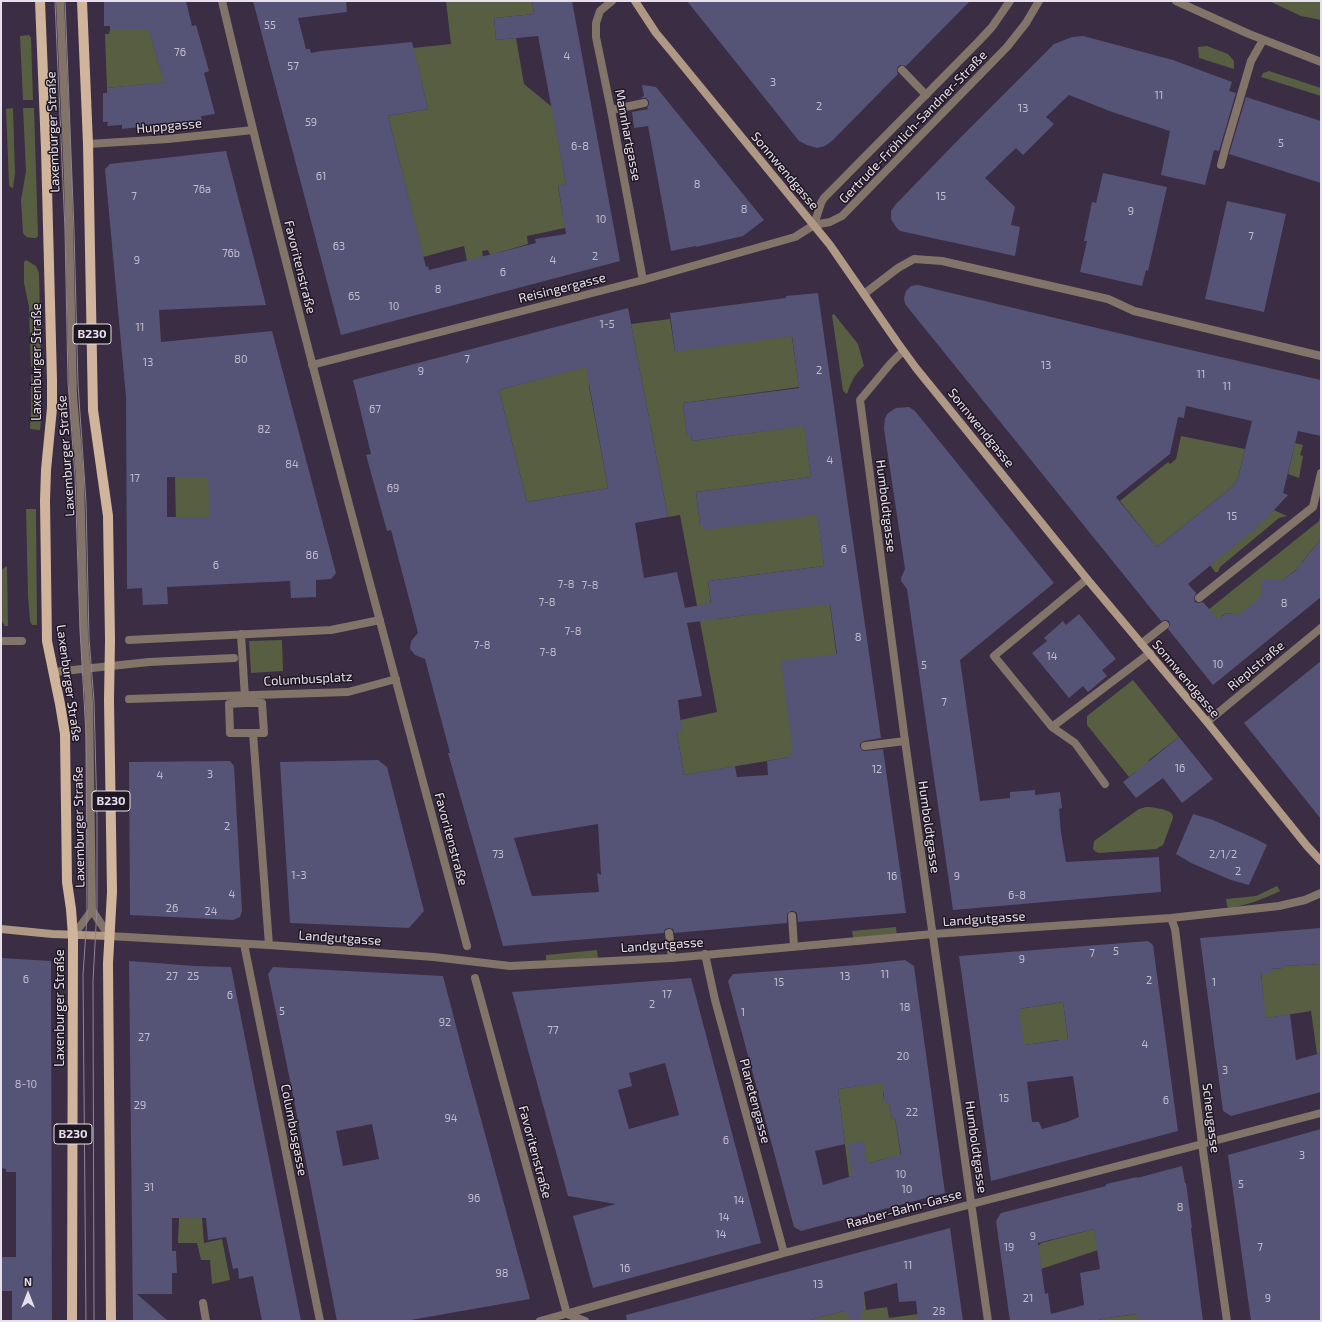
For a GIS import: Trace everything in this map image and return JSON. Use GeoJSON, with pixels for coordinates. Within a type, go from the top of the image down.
{"type":"FeatureCollection","features":[{"type":"Feature","properties":{"kind":"main road","name":"Laxenburger Straße"},"geometry":{"type":"LineString","coordinates":[[40,1],[46,149],[52,380],[52,408],[46,470],[45,501],[47,641],[65,734],[67,882],[73,936],[72,1321]]}},
{"type":"Feature","properties":{"kind":"main road","name":"B230"},"geometry":{"type":"LineString","coordinates":[[82,1],[88,144],[93,410],[108,516],[112,892],[108,973],[111,1321]]}},
{"type":"Feature","properties":{"kind":"main road","name":"Sonnwendgasse"},"geometry":{"type":"LineString","coordinates":[[635,1],[656,33],[830,245],[903,351],[1087,579],[1150,653],[1307,846],[1321,861]]}},
{"type":"Feature","properties":{"kind":"main road","name":"Landgutgasse"},"geometry":{"type":"LineString","coordinates":[[1,929],[73,936],[109,936]]}},
{"type":"Feature","properties":{"kind":"street","name":"Laxemburger Straße"},"geometry":{"type":"LineString","coordinates":[[60,1],[68,179],[73,396],[80,476],[84,634],[89,702],[92,910]]}},
{"type":"Feature","properties":{"kind":"street","name":"Favoritenstraße"},"geometry":{"type":"LineString","coordinates":[[222,1],[312,364],[380,620]]}},
{"type":"Feature","properties":{"kind":"street","name":"Mannhartgasse"},"geometry":{"type":"LineString","coordinates":[[612,1],[600,11],[596,23],[596,37],[643,280]]}},
{"type":"Feature","properties":{"kind":"street","name":"Gertrude-Fröhlich-Sandner-Straße"},"geometry":{"type":"LineString","coordinates":[[1010,1],[992,27],[824,198],[814,225],[830,222],[842,216],[1007,47],[1026,23],[1039,1]]}},
{"type":"Feature","properties":{"kind":"street"},"geometry":{"type":"LineString","coordinates":[[1176,1],[1263,40],[1321,62]]}},
{"type":"Feature","properties":{"kind":"street"},"geometry":{"type":"LineString","coordinates":[[1221,165],[1251,61],[1263,40]]}},
{"type":"Feature","properties":{"kind":"street"},"geometry":{"type":"LineString","coordinates":[[902,70],[926,95]]}},
{"type":"Feature","properties":{"kind":"street"},"geometry":{"type":"LineString","coordinates":[[611,110],[644,103]]}},
{"type":"Feature","properties":{"kind":"street","name":"Huppgasse"},"geometry":{"type":"LineString","coordinates":[[88,144],[168,139],[253,130]]}},
{"type":"Feature","properties":{"kind":"street","name":"Reisingergasse"},"geometry":{"type":"LineString","coordinates":[[312,364],[643,280],[795,237],[814,225]]}},
{"type":"Feature","properties":{"kind":"street"},"geometry":{"type":"LineString","coordinates":[[864,294],[898,268],[914,259],[942,261],[1108,299],[1134,311],[1321,356]]}},
{"type":"Feature","properties":{"kind":"street","name":"Humboldtgasse"},"geometry":{"type":"LineString","coordinates":[[903,351],[860,400],[905,741],[988,1321]]}},
{"type":"Feature","properties":{"kind":"street"},"geometry":{"type":"LineString","coordinates":[[1199,598],[1313,507],[1321,473]]}},
{"type":"Feature","properties":{"kind":"street"},"geometry":{"type":"LineString","coordinates":[[1087,579],[994,656],[1052,727],[1075,743],[1105,784]]}},
{"type":"Feature","properties":{"kind":"street"},"geometry":{"type":"LineString","coordinates":[[129,640],[331,630],[380,620],[396,679]]}},
{"type":"Feature","properties":{"kind":"street"},"geometry":{"type":"LineString","coordinates":[[1142,644],[1165,625]]}},
{"type":"Feature","properties":{"kind":"street","name":"Rieplstraße"},"geometry":{"type":"LineString","coordinates":[[1207,722],[1321,628]]}},
{"type":"Feature","properties":{"kind":"street","name":"Columbusplatz"},"geometry":{"type":"LineString","coordinates":[[241,634],[245,699]]}},
{"type":"Feature","properties":{"kind":"street"},"geometry":{"type":"LineString","coordinates":[[1,641],[22,641]]}},
{"type":"Feature","properties":{"kind":"street"},"geometry":{"type":"LineString","coordinates":[[1052,727],[1150,653]]}},
{"type":"Feature","properties":{"kind":"street"},"geometry":{"type":"LineString","coordinates":[[54,672],[149,662],[234,658]]}},
{"type":"Feature","properties":{"kind":"street","name":"Favoritenstraße"},"geometry":{"type":"LineString","coordinates":[[396,679],[467,946]]}},
{"type":"Feature","properties":{"kind":"street","name":"Columbusplatz"},"geometry":{"type":"LineString","coordinates":[[129,699],[245,699],[348,692],[396,679]]}},
{"type":"Feature","properties":{"kind":"street","name":"Columbusplatz"},"geometry":{"type":"LineString","coordinates":[[245,699],[262,703],[264,733],[230,733],[229,704],[245,699]]}},
{"type":"Feature","properties":{"kind":"street"},"geometry":{"type":"LineString","coordinates":[[253,733],[268,945]]}},
{"type":"Feature","properties":{"kind":"street"},"geometry":{"type":"LineString","coordinates":[[865,746],[905,741]]}},
{"type":"Feature","properties":{"kind":"street","name":"Landgutgasse"},"geometry":{"type":"LineString","coordinates":[[109,936],[268,945],[434,957],[510,966],[672,958],[933,934],[1172,918],[1279,906],[1305,900],[1321,893]]}},
{"type":"Feature","properties":{"kind":"street"},"geometry":{"type":"LineString","coordinates":[[73,936],[92,910],[109,936]]}},
{"type":"Feature","properties":{"kind":"street"},"geometry":{"type":"LineString","coordinates":[[792,916],[794,946]]}},
{"type":"Feature","properties":{"kind":"street","name":"Scheugasse"},"geometry":{"type":"LineString","coordinates":[[1172,918],[1175,929],[1202,1144],[1227,1321]]}},
{"type":"Feature","properties":{"kind":"street"},"geometry":{"type":"LineString","coordinates":[[669,933],[672,958]]}},
{"type":"Feature","properties":{"kind":"street","name":"Columbusgasse"},"geometry":{"type":"LineString","coordinates":[[244,944],[320,1321]]}},
{"type":"Feature","properties":{"kind":"street","name":"Planetengasse"},"geometry":{"type":"LineString","coordinates":[[704,954],[715,1000],[784,1253]]}},
{"type":"Feature","properties":{"kind":"street","name":"Favoritenstraße"},"geometry":{"type":"LineString","coordinates":[[476,978],[567,1314]]}},
{"type":"Feature","properties":{"kind":"street","name":"Raaber-Bahn-Gasse"},"geometry":{"type":"LineString","coordinates":[[540,1321],[784,1253],[1321,1113]]}},
{"type":"Feature","properties":{"kind":"street"},"geometry":{"type":"LineString","coordinates":[[203,1303],[206,1321]]}},
{"type":"Feature","properties":{"kind":"street"},"geometry":{"type":"LineString","coordinates":[[567,1314],[585,1321]]}},
{"type":"Feature","properties":{"kind":"green space"},"geometry":{"type":"Polygon","coordinates":[[[446,1],[532,1],[534,14],[494,18],[496,40],[516,38],[524,84],[552,107],[566,184],[558,186],[563,216],[574,226],[527,236],[528,244],[490,255],[488,250],[482,251],[483,257],[467,261],[464,246],[423,257],[388,116],[428,109],[413,48],[451,44],[446,1]]]}},
{"type":"Feature","properties":{"kind":"green space"},"geometry":{"type":"Polygon","coordinates":[[[1269,1],[1321,1],[1321,20],[1301,16],[1269,1]]]}},
{"type":"Feature","properties":{"kind":"green space"},"geometry":{"type":"Polygon","coordinates":[[[152,21],[150,33],[162,74],[166,75],[168,82],[107,88],[105,34],[109,34],[110,30],[145,30],[152,21]]]}},
{"type":"Feature","properties":{"kind":"green space"},"geometry":{"type":"Polygon","coordinates":[[[29,35],[31,38],[33,100],[23,100],[20,36],[29,35]]]}},
{"type":"Feature","properties":{"kind":"green space"},"geometry":{"type":"Polygon","coordinates":[[[1207,46],[1228,54],[1234,61],[1234,69],[1199,58],[1198,47],[1207,46]]]}},
{"type":"Feature","properties":{"kind":"green space"},"geometry":{"type":"Polygon","coordinates":[[[1269,71],[1321,88],[1321,96],[1261,77],[1263,73],[1269,71]]]}},
{"type":"Feature","properties":{"kind":"green space"},"geometry":{"type":"Polygon","coordinates":[[[13,108],[15,173],[13,188],[10,187],[9,184],[6,109],[13,108]]]}},
{"type":"Feature","properties":{"kind":"green space"},"geometry":{"type":"Polygon","coordinates":[[[23,108],[34,108],[38,236],[36,238],[25,236],[23,233],[21,200],[26,171],[23,108]]]}},
{"type":"Feature","properties":{"kind":"green space"},"geometry":{"type":"Polygon","coordinates":[[[26,260],[36,266],[39,273],[41,367],[31,367],[29,307],[24,283],[24,262],[26,260]]]}},
{"type":"Feature","properties":{"kind":"green space"},"geometry":{"type":"Polygon","coordinates":[[[788,310],[799,387],[683,403],[687,435],[691,435],[692,441],[779,429],[801,399],[811,477],[696,492],[700,525],[814,489],[824,566],[708,581],[712,613],[716,613],[717,619],[804,607],[826,577],[837,658],[793,753],[790,753],[790,757],[684,775],[677,733],[680,720],[717,712],[680,515],[668,517],[631,324],[670,319],[675,352],[788,310]]]}},
{"type":"Feature","properties":{"kind":"green space"},"geometry":{"type":"Polygon","coordinates":[[[834,314],[858,344],[864,366],[854,378],[847,394],[843,391],[832,315],[834,314]]]}},
{"type":"Feature","properties":{"kind":"green space"},"geometry":{"type":"Polygon","coordinates":[[[591,365],[589,386],[608,488],[527,502],[499,390],[591,365]]]}},
{"type":"Feature","properties":{"kind":"green space"},"geometry":{"type":"Polygon","coordinates":[[[31,375],[41,375],[42,411],[40,430],[30,429],[31,375]]]}},
{"type":"Feature","properties":{"kind":"green space"},"geometry":{"type":"Polygon","coordinates":[[[1181,436],[1245,449],[1238,478],[1232,487],[1157,547],[1120,501],[1168,462],[1170,464],[1176,459],[1181,436]]]}},
{"type":"Feature","properties":{"kind":"green space"},"geometry":{"type":"Polygon","coordinates":[[[1295,443],[1303,445],[1300,455],[1303,456],[1299,478],[1288,474],[1295,443]]]}},
{"type":"Feature","properties":{"kind":"green space"},"geometry":{"type":"Polygon","coordinates":[[[175,477],[208,477],[244,521],[176,523],[175,477]]]}},
{"type":"Feature","properties":{"kind":"green space"},"geometry":{"type":"Polygon","coordinates":[[[26,509],[36,509],[37,625],[32,625],[30,621],[26,509]]]}},
{"type":"Feature","properties":{"kind":"green space"},"geometry":{"type":"Polygon","coordinates":[[[1274,510],[1287,516],[1279,518],[1220,567],[1218,572],[1215,572],[1210,565],[1274,510]]]}},
{"type":"Feature","properties":{"kind":"green space"},"geometry":{"type":"Polygon","coordinates":[[[1321,513],[1321,539],[1302,562],[1303,564],[1236,618],[1233,614],[1226,613],[1221,616],[1222,623],[1203,614],[1319,521],[1321,513]]]}},
{"type":"Feature","properties":{"kind":"green space"},"geometry":{"type":"Polygon","coordinates":[[[7,566],[8,626],[5,626],[1,620],[1,570],[7,566]]]}},
{"type":"Feature","properties":{"kind":"green space"},"geometry":{"type":"Polygon","coordinates":[[[282,640],[283,671],[251,673],[249,641],[282,640]]]}},
{"type":"Feature","properties":{"kind":"green space"},"geometry":{"type":"Polygon","coordinates":[[[1133,680],[1179,737],[1149,760],[1147,787],[1135,772],[1129,777],[1087,725],[1087,716],[1133,680]]]}},
{"type":"Feature","properties":{"kind":"green space"},"geometry":{"type":"Polygon","coordinates":[[[1146,807],[1165,810],[1173,815],[1163,845],[1156,849],[1099,853],[1093,849],[1094,841],[1139,809],[1146,807]]]}},
{"type":"Feature","properties":{"kind":"green space"},"geometry":{"type":"Polygon","coordinates":[[[1277,886],[1280,891],[1262,899],[1236,907],[1229,908],[1227,906],[1226,899],[1256,896],[1277,886]]]}},
{"type":"Feature","properties":{"kind":"green space"},"geometry":{"type":"Polygon","coordinates":[[[896,927],[897,936],[855,939],[852,931],[896,927]]]}},
{"type":"Feature","properties":{"kind":"green space"},"geometry":{"type":"Polygon","coordinates":[[[597,950],[598,959],[546,960],[546,955],[597,950]]]}},
{"type":"Feature","properties":{"kind":"green space"},"geometry":{"type":"Polygon","coordinates":[[[1320,964],[1321,1053],[1317,1054],[1311,1011],[1248,1021],[1264,1008],[1261,970],[1265,974],[1271,974],[1271,969],[1283,968],[1284,966],[1320,964]]]}},
{"type":"Feature","properties":{"kind":"green space"},"geometry":{"type":"Polygon","coordinates":[[[1063,1002],[1070,1055],[1060,1056],[1058,1040],[1019,1046],[1007,1011],[1063,1002]]]}},
{"type":"Feature","properties":{"kind":"green space"},"geometry":{"type":"Polygon","coordinates":[[[891,1081],[883,1093],[884,1100],[889,1104],[892,1119],[895,1118],[901,1157],[884,1159],[870,1163],[872,1170],[849,1177],[838,1089],[891,1081]]]}},
{"type":"Feature","properties":{"kind":"green space"},"geometry":{"type":"Polygon","coordinates":[[[179,1218],[202,1218],[204,1243],[222,1239],[230,1280],[212,1284],[210,1260],[201,1260],[197,1243],[178,1243],[179,1218]]]}},
{"type":"Feature","properties":{"kind":"green space"},"geometry":{"type":"Polygon","coordinates":[[[1094,1229],[1098,1250],[1041,1269],[1038,1246],[1041,1243],[1094,1229]]]}},
{"type":"Feature","properties":{"kind":"green space"},"geometry":{"type":"Polygon","coordinates":[[[864,1292],[866,1310],[887,1307],[889,1318],[918,1314],[918,1321],[857,1321],[864,1292]]]}},
{"type":"Feature","properties":{"kind":"green space"},"geometry":{"type":"Polygon","coordinates":[[[851,1309],[853,1321],[806,1321],[851,1309]]]}},
{"type":"Feature","properties":{"kind":"green space"},"geometry":{"type":"Polygon","coordinates":[[[1153,1312],[1154,1321],[1094,1321],[1107,1318],[1153,1312]]]}},
{"type":"Feature","properties":{"kind":"building"},"geometry":{"type":"Polygon","coordinates":[[[104,1],[186,1],[192,26],[196,25],[209,71],[204,73],[215,114],[201,116],[202,120],[122,129],[122,125],[107,126],[108,122],[103,122],[103,93],[107,93],[107,88],[164,82],[149,30],[110,30],[110,26],[104,26],[104,1]]]}},
{"type":"Feature","properties":{"kind":"building"},"geometry":{"type":"Polygon","coordinates":[[[253,1],[346,1],[347,12],[298,18],[306,49],[310,49],[311,53],[412,42],[428,109],[388,116],[426,267],[428,266],[429,270],[536,243],[535,239],[566,234],[558,185],[566,184],[538,36],[496,40],[494,18],[534,14],[532,1],[572,1],[620,261],[341,335],[253,1]]]}},
{"type":"Feature","properties":{"kind":"building"},"geometry":{"type":"Polygon","coordinates":[[[687,1],[970,1],[906,66],[898,66],[898,74],[832,141],[825,146],[817,148],[799,141],[687,1]]]}},
{"type":"Feature","properties":{"kind":"building"},"geometry":{"type":"Polygon","coordinates":[[[1083,36],[1173,60],[1232,82],[1229,91],[1236,93],[1219,151],[1214,150],[1205,185],[1161,175],[1170,131],[1112,112],[1069,95],[1046,117],[1054,124],[1023,155],[1016,148],[985,178],[1015,207],[1011,225],[1020,227],[1015,256],[900,231],[891,219],[891,211],[896,204],[1054,44],[1072,37],[1083,36]]]}},
{"type":"Feature","properties":{"kind":"building"},"geometry":{"type":"Polygon","coordinates":[[[642,85],[656,87],[764,220],[743,236],[671,251],[648,126],[634,128],[632,112],[648,109],[649,104],[649,101],[646,98],[640,98],[644,96],[642,85]]]}},
{"type":"Feature","properties":{"kind":"building"},"geometry":{"type":"Polygon","coordinates":[[[1246,97],[1321,121],[1321,183],[1229,154],[1246,97]]]}},
{"type":"Feature","properties":{"kind":"building"},"geometry":{"type":"Polygon","coordinates":[[[226,151],[266,305],[159,310],[161,342],[272,331],[336,573],[331,579],[316,580],[316,597],[291,598],[290,581],[167,587],[168,604],[143,605],[142,588],[127,589],[126,397],[105,169],[110,164],[226,151]],[[167,477],[167,517],[210,517],[208,477],[167,477]]]}},
{"type":"Feature","properties":{"kind":"building"},"geometry":{"type":"Polygon","coordinates":[[[1103,173],[1167,187],[1148,271],[1146,270],[1142,286],[1080,272],[1087,241],[1084,241],[1092,202],[1096,203],[1103,173]]]}},
{"type":"Feature","properties":{"kind":"building"},"geometry":{"type":"Polygon","coordinates":[[[1227,201],[1286,214],[1264,312],[1205,299],[1227,201]]]}},
{"type":"Feature","properties":{"kind":"building"},"geometry":{"type":"Polygon","coordinates":[[[918,285],[1321,380],[1321,436],[1298,431],[1283,493],[1288,495],[1263,522],[1188,584],[1196,593],[1194,598],[1195,602],[1203,602],[1218,619],[1226,613],[1239,615],[1261,596],[1261,580],[1284,579],[1295,571],[1321,539],[1321,597],[1213,685],[1168,629],[1170,625],[1169,621],[1161,621],[905,304],[904,298],[906,291],[911,286],[918,285]],[[1186,406],[1184,418],[1178,417],[1170,454],[1116,497],[1157,547],[1232,487],[1238,478],[1252,421],[1186,406]]]}},
{"type":"Feature","properties":{"kind":"building"},"geometry":{"type":"Polygon","coordinates":[[[818,293],[881,738],[864,741],[860,744],[860,747],[863,751],[883,749],[906,913],[798,922],[797,913],[791,911],[787,914],[787,923],[674,933],[673,929],[669,928],[665,929],[664,933],[503,946],[448,753],[450,753],[425,659],[415,655],[410,649],[411,641],[418,633],[391,530],[387,531],[366,455],[371,454],[353,380],[628,308],[668,517],[635,523],[644,578],[677,572],[685,608],[711,603],[708,581],[824,566],[817,515],[705,530],[704,525],[700,525],[696,492],[811,477],[804,426],[692,441],[691,435],[687,436],[683,403],[799,388],[792,336],[675,352],[670,313],[786,298],[786,296],[818,293]],[[586,367],[499,390],[527,502],[608,488],[586,367]],[[830,604],[687,623],[702,696],[678,700],[682,732],[677,733],[684,775],[735,766],[737,777],[768,775],[767,761],[790,757],[790,753],[793,753],[781,661],[837,654],[830,604]],[[598,824],[514,838],[532,896],[599,892],[597,873],[601,875],[598,824]]]}},
{"type":"Feature","properties":{"kind":"building"},"geometry":{"type":"Polygon","coordinates":[[[909,407],[915,411],[1054,583],[960,660],[980,801],[1010,798],[1010,792],[1035,790],[1035,795],[1060,792],[1062,808],[1059,809],[1066,862],[1159,857],[1161,892],[953,910],[907,589],[901,581],[905,569],[884,429],[885,418],[888,413],[896,408],[909,407]]]}},
{"type":"Feature","properties":{"kind":"building"},"geometry":{"type":"Polygon","coordinates":[[[1079,614],[1116,659],[1102,670],[1107,676],[1088,692],[1083,686],[1069,698],[1032,653],[1047,641],[1044,638],[1063,621],[1066,625],[1079,614]]]}},
{"type":"Feature","properties":{"kind":"building"},"geometry":{"type":"Polygon","coordinates":[[[1321,661],[1321,819],[1244,723],[1321,661]]]}},
{"type":"Feature","properties":{"kind":"building"},"geometry":{"type":"Polygon","coordinates":[[[1179,737],[1213,779],[1182,803],[1163,778],[1136,798],[1123,782],[1179,737]]]}},
{"type":"Feature","properties":{"kind":"building"},"geometry":{"type":"Polygon","coordinates":[[[378,760],[387,767],[424,911],[409,928],[290,923],[280,762],[378,760]]]}},
{"type":"Feature","properties":{"kind":"building"},"geometry":{"type":"Polygon","coordinates":[[[230,761],[234,766],[242,911],[240,917],[233,920],[130,915],[129,762],[230,761]]]}},
{"type":"Feature","properties":{"kind":"building"},"geometry":{"type":"Polygon","coordinates":[[[1193,814],[1213,820],[1267,845],[1249,885],[1231,880],[1191,863],[1176,854],[1193,814]]]}},
{"type":"Feature","properties":{"kind":"building"},"geometry":{"type":"Polygon","coordinates":[[[1321,928],[1321,964],[1284,966],[1284,968],[1271,969],[1271,974],[1261,974],[1266,1018],[1290,1014],[1296,1060],[1321,1053],[1321,1092],[1231,1116],[1223,1111],[1200,938],[1321,928]]]}},
{"type":"Feature","properties":{"kind":"building"},"geometry":{"type":"Polygon","coordinates":[[[1148,941],[1153,945],[1178,1131],[991,1181],[959,956],[1148,941]],[[1063,1002],[1019,1009],[1024,1045],[1068,1039],[1063,1002]],[[1073,1076],[1027,1082],[1032,1122],[1039,1122],[1042,1129],[1079,1117],[1073,1076]]]}},
{"type":"Feature","properties":{"kind":"building"},"geometry":{"type":"Polygon","coordinates":[[[1,958],[51,961],[52,1321],[12,1321],[12,1291],[1,1291],[1,1257],[16,1257],[16,1172],[6,1172],[6,1169],[1,1168],[1,958]]]}},
{"type":"Feature","properties":{"kind":"building"},"geometry":{"type":"Polygon","coordinates":[[[905,960],[914,966],[945,1193],[801,1231],[794,1227],[728,981],[733,974],[905,960]],[[883,1083],[838,1089],[845,1144],[815,1151],[823,1185],[852,1176],[848,1144],[864,1141],[867,1164],[901,1154],[895,1118],[892,1119],[889,1104],[884,1101],[883,1083]]]}},
{"type":"Feature","properties":{"kind":"building"},"geometry":{"type":"Polygon","coordinates":[[[129,961],[231,967],[301,1321],[262,1321],[253,1276],[239,1279],[238,1268],[233,1269],[226,1237],[208,1240],[206,1218],[172,1218],[172,1251],[176,1251],[177,1273],[172,1273],[172,1294],[137,1294],[168,1321],[133,1321],[129,961]]]}},
{"type":"Feature","properties":{"kind":"building"},"geometry":{"type":"Polygon","coordinates":[[[273,967],[443,976],[530,1299],[405,1321],[337,1321],[268,974],[273,967]],[[372,1124],[336,1131],[343,1166],[379,1159],[372,1124]]]}},
{"type":"Feature","properties":{"kind":"building"},"geometry":{"type":"Polygon","coordinates":[[[691,978],[761,1243],[593,1288],[573,1216],[616,1204],[568,1196],[512,992],[691,978]],[[665,1063],[629,1073],[632,1086],[618,1090],[629,1129],[679,1115],[665,1063]]]}},
{"type":"Feature","properties":{"kind":"building"},"geometry":{"type":"Polygon","coordinates":[[[1321,1129],[1321,1321],[1251,1321],[1228,1155],[1321,1129]]]}},
{"type":"Feature","properties":{"kind":"building"},"geometry":{"type":"Polygon","coordinates":[[[1182,1166],[1186,1183],[1203,1321],[1138,1321],[1137,1314],[1094,1321],[1010,1321],[996,1221],[1001,1213],[1106,1186],[1106,1184],[1137,1178],[1182,1166]],[[1094,1229],[1038,1243],[1045,1294],[1048,1293],[1051,1314],[1084,1305],[1080,1273],[1100,1269],[1094,1229]]]}},
{"type":"Feature","properties":{"kind":"building"},"geometry":{"type":"Polygon","coordinates":[[[950,1228],[963,1321],[918,1321],[916,1301],[899,1302],[897,1283],[864,1292],[864,1305],[860,1321],[853,1321],[844,1311],[806,1321],[627,1321],[626,1315],[950,1228]]]}},
{"type":"Feature","properties":{"kind":"tram line"},"geometry":{"type":"LineString","coordinates":[[55,1],[65,230],[68,382],[75,476],[80,630],[86,734],[87,916],[83,975],[86,1321]]}},
{"type":"Feature","properties":{"kind":"tram line"},"geometry":{"type":"LineString","coordinates":[[65,1],[74,230],[78,384],[86,502],[89,638],[94,701],[97,816],[97,907],[93,981],[94,1321]]}}]}
